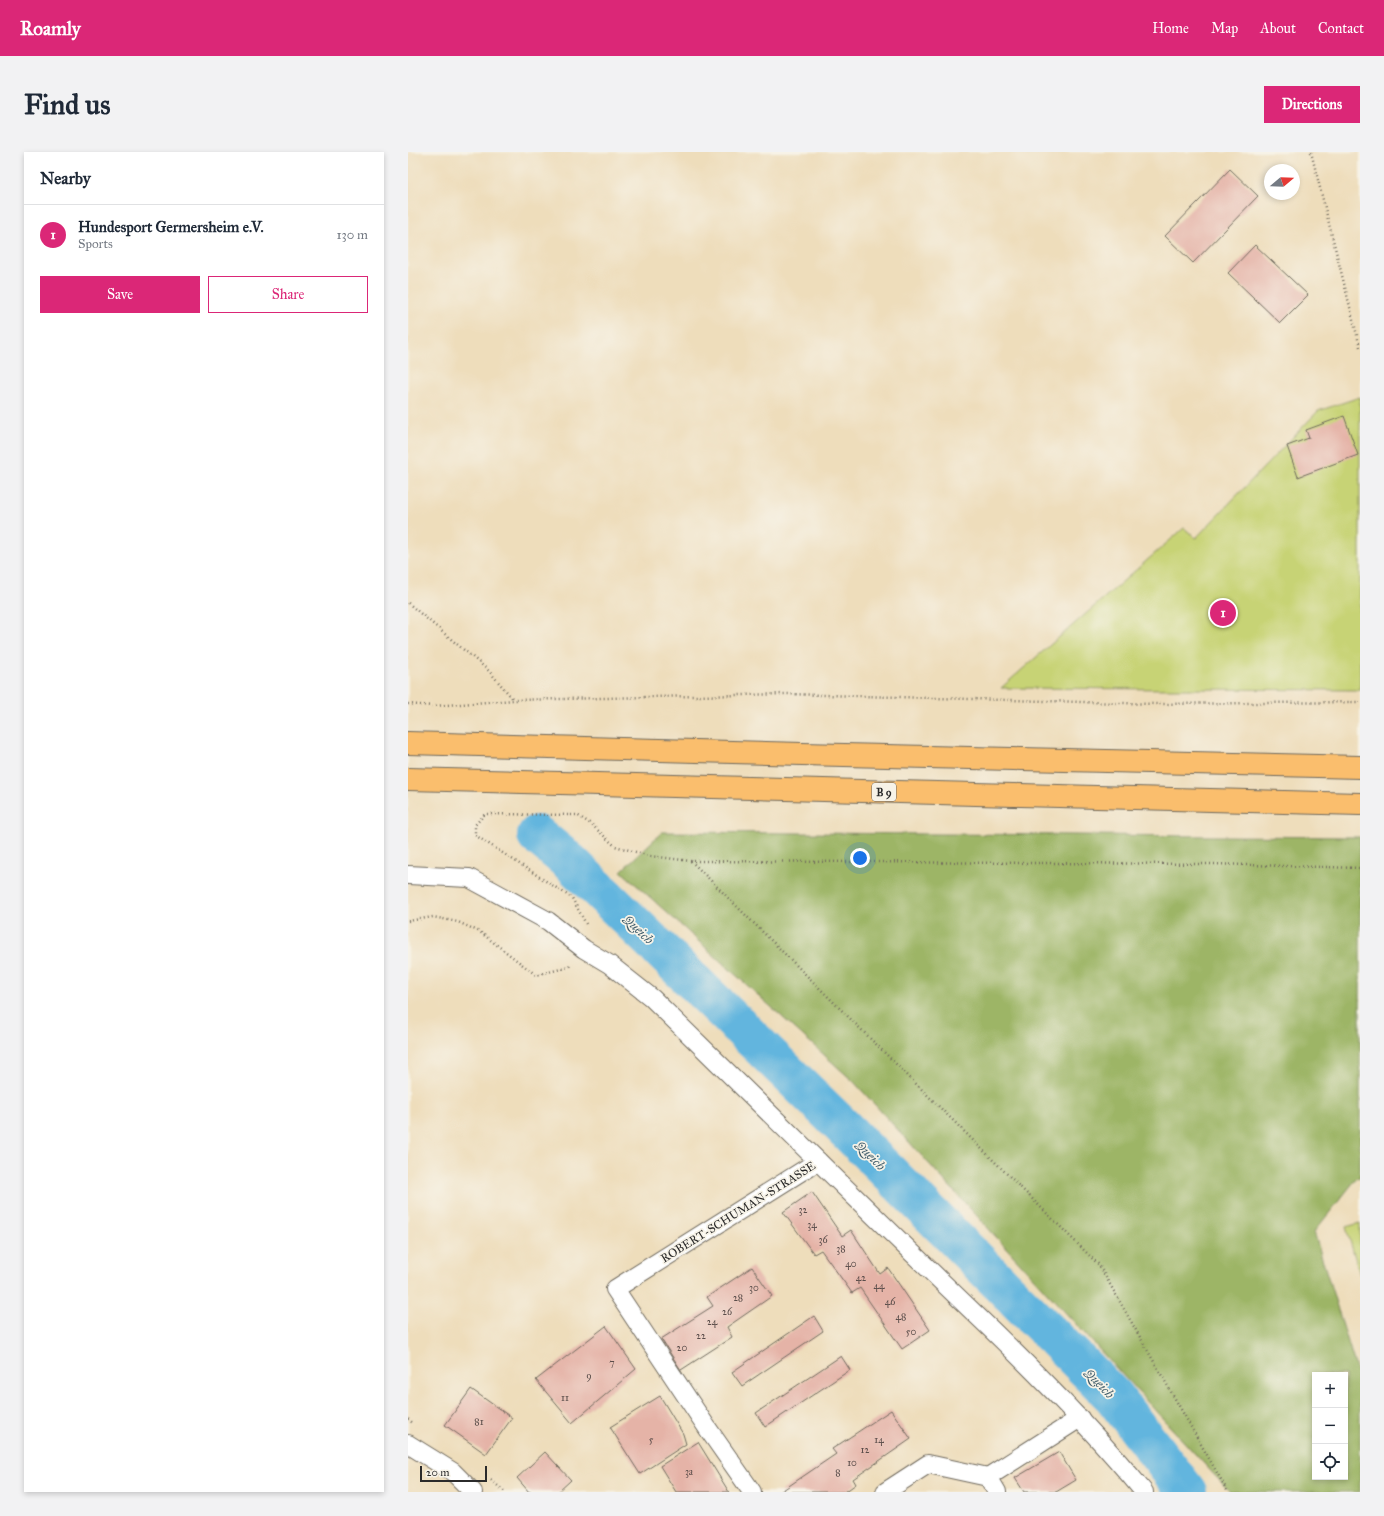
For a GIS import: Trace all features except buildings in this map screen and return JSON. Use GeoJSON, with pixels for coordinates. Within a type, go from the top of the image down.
{"type":"FeatureCollection","features":[{"type":"Feature","properties":{"kind":"highway"},"geometry":{"type":"LineString","coordinates":[[408,743],[818,755],[1360,767]]}},
{"type":"Feature","properties":{"kind":"highway","name":"B 9"},"geometry":{"type":"LineString","coordinates":[[408,779],[1360,804]]}},
{"type":"Feature","properties":{"kind":"street"},"geometry":{"type":"LineString","coordinates":[[408,875],[469,878],[548,921],[584,949],[609,964],[652,998],[818,1161]]}},
{"type":"Feature","properties":{"kind":"street","name":"ROBERT-SCHUMAN-STRASSE"},"geometry":{"type":"LineString","coordinates":[[752,1492],[708,1429],[615,1289],[818,1161],[1028,1364],[1122,1464],[1144,1492]]}},
{"type":"Feature","properties":{"kind":"street"},"geometry":{"type":"LineString","coordinates":[[885,1492],[928,1464],[992,1485],[1080,1418]]}},
{"type":"Feature","properties":{"kind":"street"},"geometry":{"type":"LineString","coordinates":[[408,1444],[453,1472],[473,1492]]}},
{"type":"Feature","properties":{"kind":"path"},"geometry":{"type":"LineString","coordinates":[[1311,152],[1360,347]]}},
{"type":"Feature","properties":{"kind":"path"},"geometry":{"type":"LineString","coordinates":[[408,603],[489,671],[514,700]]}},
{"type":"Feature","properties":{"kind":"path"},"geometry":{"type":"LineString","coordinates":[[408,704],[433,706],[514,700],[786,694],[1158,704],[1360,702]]}},
{"type":"Feature","properties":{"kind":"path"},"geometry":{"type":"LineString","coordinates":[[587,925],[572,898],[475,835],[475,825],[485,814],[576,815],[591,824],[615,846],[650,856],[691,861],[1197,864],[1360,868]]}},
{"type":"Feature","properties":{"kind":"path"},"geometry":{"type":"LineString","coordinates":[[691,861],[1099,1265],[1228,1492]]}},
{"type":"Feature","properties":{"kind":"path"},"geometry":{"type":"LineString","coordinates":[[408,921],[433,917],[458,922],[480,932],[536,975],[569,966],[584,949]]}},
{"type":"Feature","properties":{"kind":"green space"},"geometry":{"type":"Polygon","coordinates":[[[1360,397],[1360,690],[1001,688],[1184,528],[1196,538],[1318,411],[1360,397]]]}},
{"type":"Feature","properties":{"kind":"green space"},"geometry":{"type":"Polygon","coordinates":[[[662,832],[1360,837],[1360,1177],[1357,1178],[1314,1232],[1360,1381],[1360,1492],[1230,1492],[854,1082],[621,871],[662,832]]]}},
{"type":"Feature","properties":{"kind":"green space"},"geometry":{"type":"Polygon","coordinates":[[[1360,1223],[1360,1275],[1346,1227],[1360,1223]]]}},
{"type":"Feature","properties":{"kind":"waterway","name":"Queich"},"geometry":{"type":"LineString","coordinates":[[537,835],[571,863],[836,1120],[1113,1396],[1187,1492]]}},
{"type":"Feature","properties":{"kind":"place","name":"Hundesport Germersheim e.V."},"geometry":{"type":"Point","coordinates":[1223,613]}}]}
